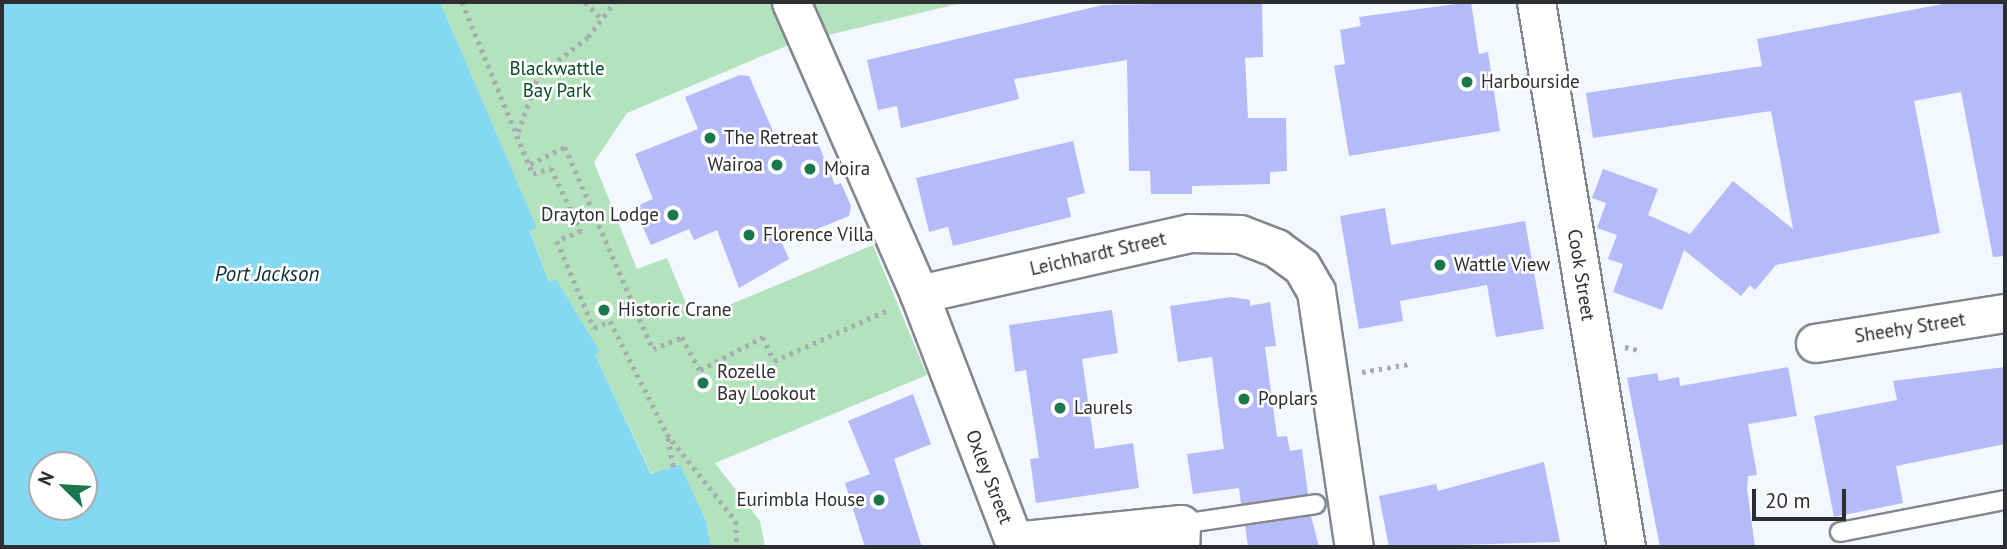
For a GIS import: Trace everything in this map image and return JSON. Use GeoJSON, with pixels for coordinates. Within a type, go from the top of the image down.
{"type":"FeatureCollection","features":[{"type":"Feature","properties":{"kind":"street"},"geometry":{"type":"LineString","coordinates":[[791,2],[919,294]]}},
{"type":"Feature","properties":{"kind":"street","name":"Cook Street"},"geometry":{"type":"LineString","coordinates":[[1536,2],[1626,547]]}},
{"type":"Feature","properties":{"kind":"street","name":"Leichhardt Street"},"geometry":{"type":"LineString","coordinates":[[919,294],[1189,233],[1240,234],[1285,254],[1313,282],[1330,377],[1354,547]]}},
{"type":"Feature","properties":{"kind":"street","name":"Oxley Street"},"geometry":{"type":"LineString","coordinates":[[919,294],[1011,534],[1023,546],[1180,536]]}},
{"type":"Feature","properties":{"kind":"street","name":"Sheehy Street"},"geometry":{"type":"LineString","coordinates":[[1815,343],[2005,313]]}},
{"type":"Feature","properties":{"kind":"lane"},"geometry":{"type":"LineString","coordinates":[[1840,532],[2005,500]]}},
{"type":"Feature","properties":{"kind":"lane"},"geometry":{"type":"LineString","coordinates":[[1180,536],[1316,504]]}},
{"type":"Feature","properties":{"kind":"path"},"geometry":{"type":"LineString","coordinates":[[462,2],[533,174],[551,168],[581,231],[557,241],[594,328],[610,321],[667,434],[736,521],[737,547]]}},
{"type":"Feature","properties":{"kind":"path"},"geometry":{"type":"LineString","coordinates":[[585,2],[602,19]]}},
{"type":"Feature","properties":{"kind":"path"},"geometry":{"type":"LineString","coordinates":[[517,133],[538,76],[602,19],[615,2]]}},
{"type":"Feature","properties":{"kind":"path"},"geometry":{"type":"LineString","coordinates":[[530,164],[565,147],[653,349],[682,337],[709,389]]}},
{"type":"Feature","properties":{"kind":"path"},"geometry":{"type":"LineString","coordinates":[[700,370],[763,337],[774,361],[919,294]]}},
{"type":"Feature","properties":{"kind":"path"},"geometry":{"type":"LineString","coordinates":[[1330,377],[1410,364]]}},
{"type":"Feature","properties":{"kind":"path"},"geometry":{"type":"LineString","coordinates":[[667,434],[674,468]]}},
{"type":"Feature","properties":{"kind":"green space","name":"Blackwattle Bay Park"},"geometry":{"type":"Polygon","coordinates":[[[440,2],[966,2],[791,44],[627,113],[594,162],[637,269],[667,258],[693,320],[873,245],[927,375],[715,463],[760,521],[765,547],[711,547],[706,521],[679,466],[652,475],[595,355],[599,352],[556,279],[549,282],[530,230],[536,228],[440,2]]]}},
{"type":"Feature","properties":{"kind":"water","name":"Port Jackson"},"geometry":{"type":"Polygon","coordinates":[[[2,2],[440,2],[537,228],[530,231],[549,282],[556,279],[600,352],[595,355],[651,474],[680,465],[706,521],[711,547],[2,547],[2,2]]]}},
{"type":"Feature","properties":{"kind":"building"},"geometry":{"type":"Polygon","coordinates":[[[1262,2],[1263,57],[1245,58],[1248,118],[1286,118],[1287,171],[1270,172],[1270,184],[1192,186],[1192,194],[1151,194],[1150,171],[1129,171],[1127,60],[1014,79],[1019,99],[901,128],[897,106],[878,110],[867,60],[1103,5],[1262,2]]]}},
{"type":"Feature","properties":{"kind":"building","name":"Harbourside"},"geometry":{"type":"Polygon","coordinates":[[[1471,2],[1479,54],[1488,52],[1500,131],[1349,156],[1334,66],[1345,64],[1340,30],[1361,26],[1359,17],[1471,2]]]}},
{"type":"Feature","properties":{"kind":"building"},"geometry":{"type":"Polygon","coordinates":[[[1954,2],[2005,2],[2005,256],[1993,257],[1961,92],[1914,101],[1940,233],[1776,265],[1755,290],[1750,285],[1741,296],[1684,250],[1662,310],[1613,292],[1623,264],[1608,259],[1617,235],[1597,228],[1606,203],[1592,198],[1603,169],[1658,189],[1648,215],[1690,234],[1733,181],[1793,229],[1771,111],[1593,138],[1586,93],[1762,66],[1757,39],[1954,2]]]}},
{"type":"Feature","properties":{"kind":"building"},"geometry":{"type":"Polygon","coordinates":[[[740,75],[749,76],[779,145],[813,131],[835,185],[841,183],[851,206],[849,216],[782,243],[789,259],[739,288],[717,230],[694,240],[689,229],[651,245],[634,207],[653,199],[635,154],[698,129],[685,97],[740,75]]]}},
{"type":"Feature","properties":{"kind":"building"},"geometry":{"type":"Polygon","coordinates":[[[1073,141],[1085,193],[1067,198],[1071,217],[953,246],[948,227],[929,232],[916,178],[1073,141]]]}},
{"type":"Feature","properties":{"kind":"building","name":"Wattle View"},"geometry":{"type":"Polygon","coordinates":[[[1385,208],[1391,245],[1525,221],[1544,329],[1496,337],[1487,285],[1400,301],[1403,321],[1359,329],[1340,216],[1385,208]]]}},
{"type":"Feature","properties":{"kind":"building","name":"Poplars"},"geometry":{"type":"Polygon","coordinates":[[[1231,297],[1250,300],[1250,306],[1270,302],[1276,346],[1265,347],[1277,437],[1287,436],[1290,451],[1302,449],[1308,494],[1241,504],[1239,488],[1193,494],[1187,454],[1224,449],[1212,357],[1178,362],[1170,306],[1231,297]]]}},
{"type":"Feature","properties":{"kind":"building","name":"Laurels"},"geometry":{"type":"Polygon","coordinates":[[[1112,310],[1118,353],[1082,359],[1095,449],[1133,443],[1139,488],[1036,503],[1030,459],[1039,458],[1026,370],[1015,372],[1009,325],[1112,310]]]}},
{"type":"Feature","properties":{"kind":"building"},"geometry":{"type":"Polygon","coordinates":[[[1788,367],[1797,416],[1748,424],[1757,475],[1748,476],[1747,489],[1755,547],[1660,547],[1627,378],[1657,373],[1659,381],[1679,377],[1680,386],[1788,367]]]}},
{"type":"Feature","properties":{"kind":"building"},"geometry":{"type":"Polygon","coordinates":[[[2005,367],[2005,444],[1896,466],[1903,503],[1834,517],[1814,416],[1897,400],[1893,381],[2005,367]]]}},
{"type":"Feature","properties":{"kind":"building"},"geometry":{"type":"Polygon","coordinates":[[[913,394],[931,444],[894,459],[922,547],[865,547],[845,483],[870,474],[848,421],[913,394]]]}},
{"type":"Feature","properties":{"kind":"building"},"geometry":{"type":"Polygon","coordinates":[[[1544,462],[1560,542],[1389,547],[1379,496],[1436,484],[1438,491],[1544,462]]]}},
{"type":"Feature","properties":{"kind":"building"},"geometry":{"type":"Polygon","coordinates":[[[1311,516],[1319,547],[1248,547],[1245,526],[1311,516]]]}},
{"type":"Feature","properties":{"kind":"place","name":"Harbourside"},"geometry":{"type":"Point","coordinates":[1467,82]}},
{"type":"Feature","properties":{"kind":"place","name":"The Retreat"},"geometry":{"type":"Point","coordinates":[710,138]}},
{"type":"Feature","properties":{"kind":"place","name":"Wairoa"},"geometry":{"type":"Point","coordinates":[777,165]}},
{"type":"Feature","properties":{"kind":"place","name":"Moira"},"geometry":{"type":"Point","coordinates":[810,169]}},
{"type":"Feature","properties":{"kind":"place","name":"Drayton Lodge"},"geometry":{"type":"Point","coordinates":[673,215]}},
{"type":"Feature","properties":{"kind":"place","name":"Florence Villa"},"geometry":{"type":"Point","coordinates":[749,235]}},
{"type":"Feature","properties":{"kind":"place","name":"Wattle View"},"geometry":{"type":"Point","coordinates":[1440,265]}},
{"type":"Feature","properties":{"kind":"place","name":"Historic Crane"},"geometry":{"type":"Point","coordinates":[604,310]}},
{"type":"Feature","properties":{"kind":"place","name":"Rozelle Bay Lookout"},"geometry":{"type":"Point","coordinates":[703,383]}},
{"type":"Feature","properties":{"kind":"place","name":"Poplars"},"geometry":{"type":"Point","coordinates":[1244,399]}},
{"type":"Feature","properties":{"kind":"place","name":"Laurels"},"geometry":{"type":"Point","coordinates":[1060,408]}},
{"type":"Feature","properties":{"kind":"place","name":"Eurimbla House"},"geometry":{"type":"Point","coordinates":[879,500]}}]}
